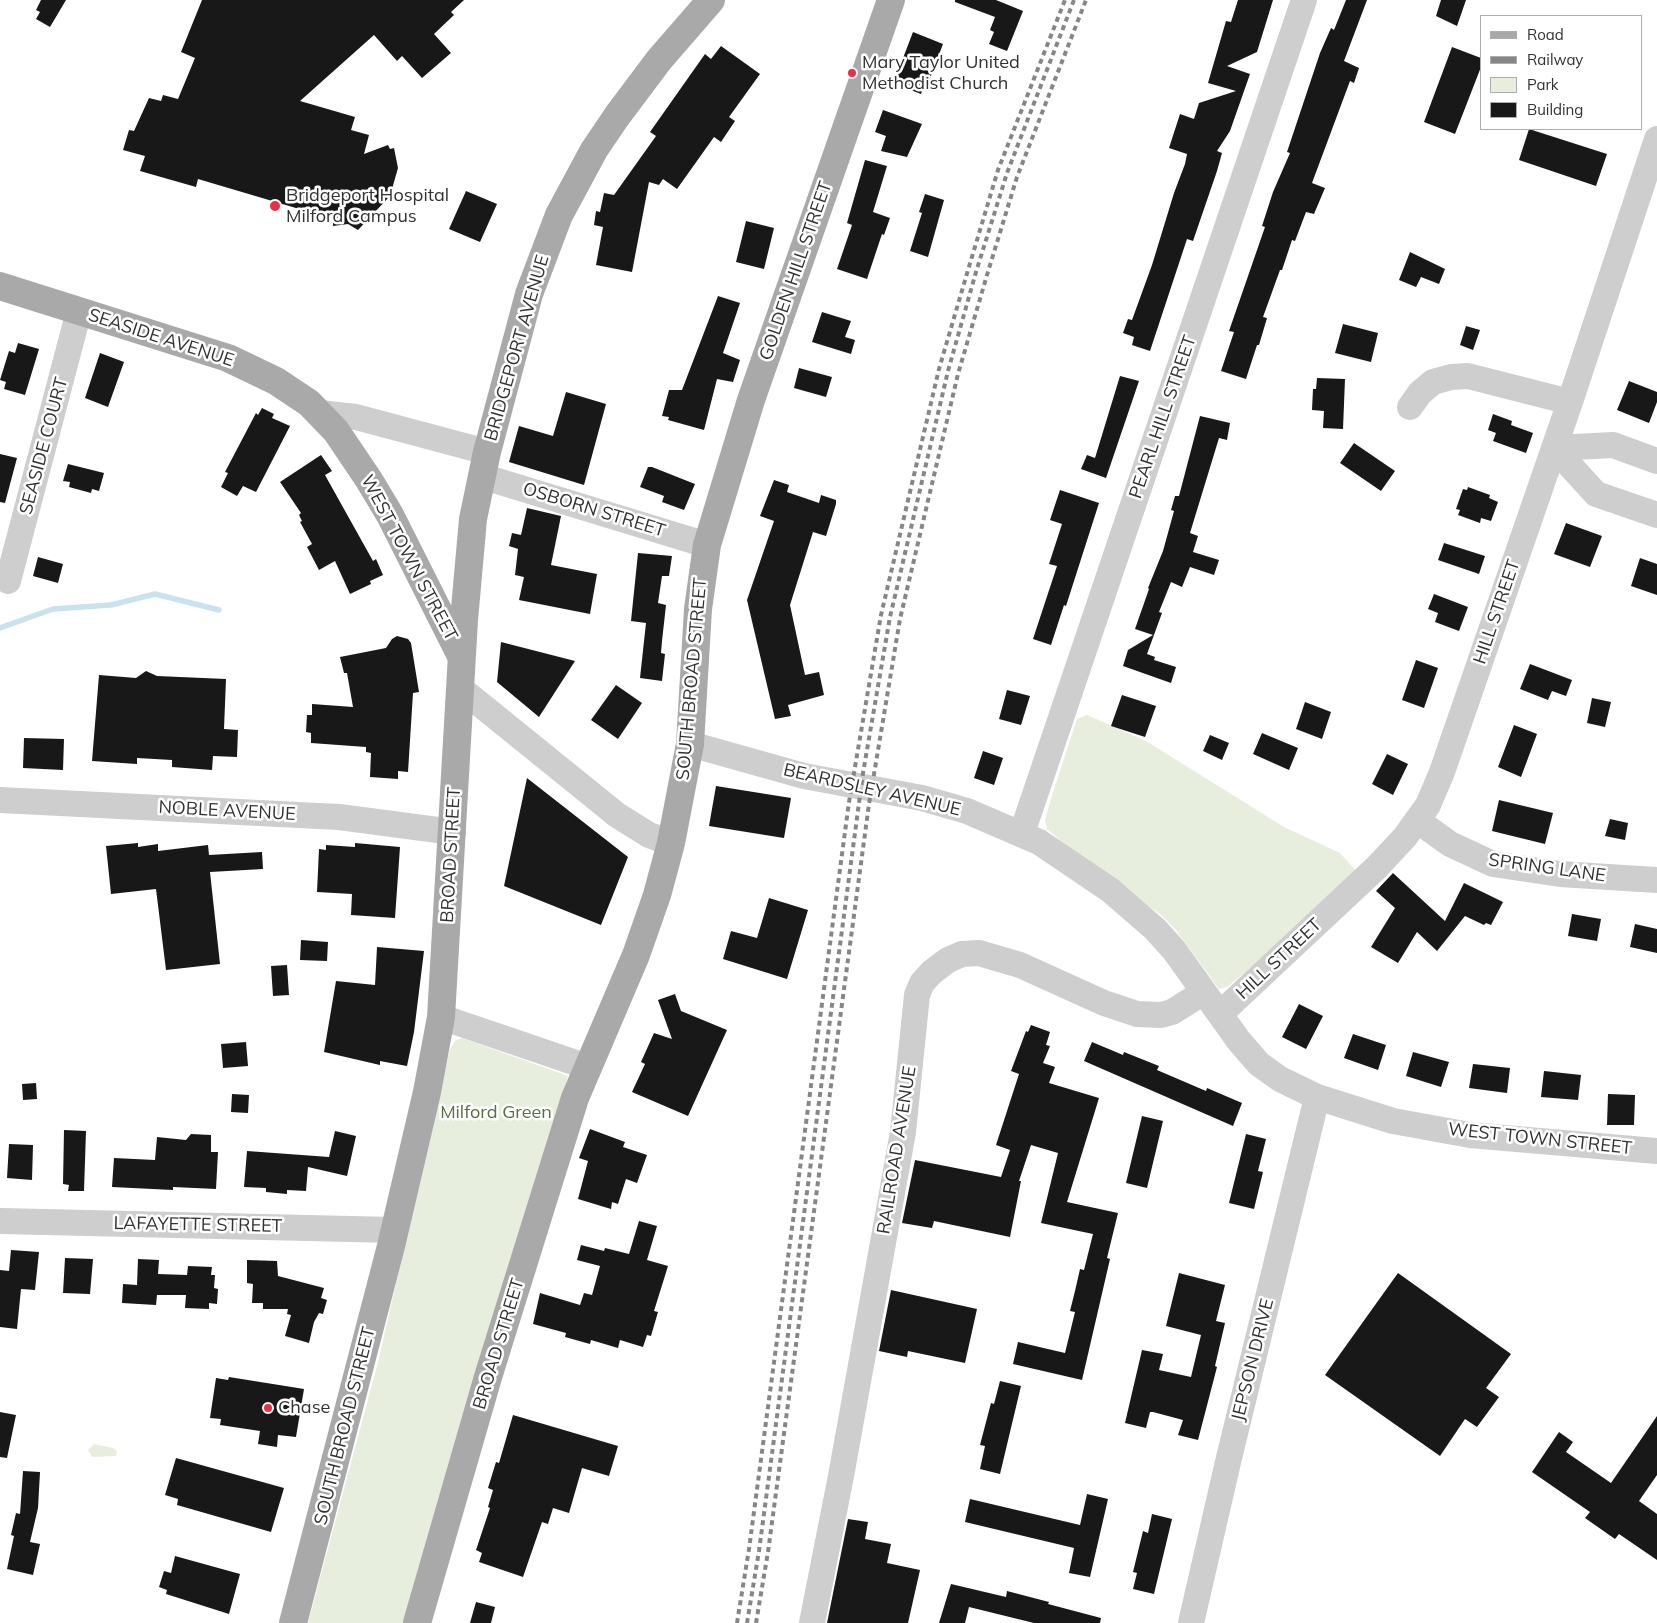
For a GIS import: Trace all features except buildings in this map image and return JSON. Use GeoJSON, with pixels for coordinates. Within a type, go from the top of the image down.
{"type":"FeatureCollection","features":[{"type":"Feature","properties":{"kind":"main road","name":"BRIDGEPORT AVENUE"},"geometry":{"type":"LineString","coordinates":[[484,464],[529,294],[563,208],[594,150],[617,116],[659,60],[711,0]]}},
{"type":"Feature","properties":{"kind":"main road","name":"GOLDEN HILL STREET"},"geometry":{"type":"LineString","coordinates":[[707,544],[751,400],[891,0]]}},
{"type":"Feature","properties":{"kind":"main road","name":"SEASIDE AVENUE"},"geometry":{"type":"LineString","coordinates":[[0,286],[228,358],[276,382],[320,413]]}},
{"type":"Feature","properties":{"kind":"main road","name":"WEST TOWN STREET"},"geometry":{"type":"LineString","coordinates":[[320,413],[350,450],[390,515],[461,656]]}},
{"type":"Feature","properties":{"kind":"main road","name":"BROAD STREET"},"geometry":{"type":"LineString","coordinates":[[395,1230],[441,1017],[453,832],[461,656],[469,554],[484,464]]}},
{"type":"Feature","properties":{"kind":"main road","name":"SOUTH BROAD STREET"},"geometry":{"type":"LineString","coordinates":[[588,1067],[648,925],[671,843],[690,744],[698,609],[707,544]]}},
{"type":"Feature","properties":{"kind":"main road","name":"BROAD STREET"},"geometry":{"type":"LineString","coordinates":[[417,1623],[488,1377],[575,1098],[588,1067]]}},
{"type":"Feature","properties":{"kind":"main road","name":"SOUTH BROAD STREET"},"geometry":{"type":"LineString","coordinates":[[293,1623],[395,1230]]}},
{"type":"Feature","properties":{"kind":"street","name":"PEARL HILL STREET"},"geometry":{"type":"LineString","coordinates":[[1022,833],[1304,0]]}},
{"type":"Feature","properties":{"kind":"street","name":"HILL STREET"},"geometry":{"type":"LineString","coordinates":[[1220,1014],[1377,867],[1418,821],[1442,772],[1570,402],[1657,139]]}},
{"type":"Feature","properties":{"kind":"street","name":"SEASIDE COURT"},"geometry":{"type":"LineString","coordinates":[[8,580],[79,311]]}},
{"type":"Feature","properties":{"kind":"street"},"geometry":{"type":"LineString","coordinates":[[1410,407],[1420,393],[1433,382],[1451,377],[1468,376],[1570,402]]}},
{"type":"Feature","properties":{"kind":"street","name":"SEASIDE AVENUE"},"geometry":{"type":"LineString","coordinates":[[320,413],[356,417],[484,464]]}},
{"type":"Feature","properties":{"kind":"street"},"geometry":{"type":"LineString","coordinates":[[1554,448],[1613,445],[1657,461]]}},
{"type":"Feature","properties":{"kind":"street"},"geometry":{"type":"LineString","coordinates":[[1554,448],[1596,494],[1657,515]]}},
{"type":"Feature","properties":{"kind":"street","name":"OSBORN STREET"},"geometry":{"type":"LineString","coordinates":[[484,464],[707,544]]}},
{"type":"Feature","properties":{"kind":"street"},"geometry":{"type":"LineString","coordinates":[[460,688],[616,815],[649,836],[671,843]]}},
{"type":"Feature","properties":{"kind":"street","name":"BEARDSLEY AVENUE"},"geometry":{"type":"LineString","coordinates":[[690,744],[804,776],[922,798],[967,811],[1022,833],[1078,868],[1131,907],[1174,950],[1220,1014]]}},
{"type":"Feature","properties":{"kind":"street","name":"NOBLE AVENUE"},"geometry":{"type":"LineString","coordinates":[[0,800],[339,817],[453,832]]}},
{"type":"Feature","properties":{"kind":"street","name":"SPRING LANE"},"geometry":{"type":"LineString","coordinates":[[1418,821],[1450,844],[1494,864],[1560,874],[1657,880]]}},
{"type":"Feature","properties":{"kind":"street","name":"RAILROAD AVENUE"},"geometry":{"type":"LineString","coordinates":[[812,1623],[841,1476],[902,1132],[917,995],[922,983],[932,972],[948,960],[962,954],[979,953],[1020,965],[1104,1003],[1137,1014],[1161,1015],[1172,1012],[1204,992]]}},
{"type":"Feature","properties":{"kind":"street","name":"WEST TOWN STREET"},"geometry":{"type":"LineString","coordinates":[[1220,1014],[1259,1064],[1280,1079],[1317,1097],[1394,1120],[1470,1135],[1657,1151]]}},
{"type":"Feature","properties":{"kind":"street"},"geometry":{"type":"LineString","coordinates":[[441,1017],[588,1067]]}},
{"type":"Feature","properties":{"kind":"street","name":"JEPSON DRIVE"},"geometry":{"type":"LineString","coordinates":[[1191,1623],[1226,1469],[1317,1097]]}},
{"type":"Feature","properties":{"kind":"street","name":"LAFAYETTE STREET"},"geometry":{"type":"LineString","coordinates":[[0,1220],[395,1230]]}},
{"type":"Feature","properties":{"kind":"green space"},"geometry":{"type":"Polygon","coordinates":[[[1087,715],[1146,741],[1284,827],[1340,853],[1358,873],[1259,961],[1227,987],[1219,989],[1176,930],[1161,915],[1075,853],[1047,829],[1045,820],[1077,719],[1087,715]]]}},
{"type":"Feature","properties":{"kind":"green space","name":"Milford Green"},"geometry":{"type":"Polygon","coordinates":[[[462,1038],[568,1076],[404,1623],[308,1623],[378,1362],[450,1049],[456,1040],[462,1038]]]}},
{"type":"Feature","properties":{"kind":"green space"},"geometry":{"type":"Polygon","coordinates":[[[94,1444],[113,1448],[117,1451],[116,1456],[92,1457],[88,1450],[94,1444]]]}},
{"type":"Feature","properties":{"kind":"waterway"},"geometry":{"type":"LineString","coordinates":[[0,628],[53,609],[111,605],[155,594],[219,610]]}},
{"type":"Feature","properties":{"kind":"railway"},"geometry":{"type":"LineString","coordinates":[[737,1623],[749,1549],[849,802],[881,615],[939,369],[968,270],[998,170],[1065,0]]}},
{"type":"Feature","properties":{"kind":"railway"},"geometry":{"type":"LineString","coordinates":[[747,1623],[759,1551],[863,773],[890,617],[948,371],[976,272],[1007,173],[1074,0]]}},
{"type":"Feature","properties":{"kind":"railway"},"geometry":{"type":"LineString","coordinates":[[756,1623],[768,1552],[869,804],[900,619],[958,374],[987,275],[1017,177],[1086,0]]}},
{"type":"Feature","properties":{"kind":"place","name":"Mary Taylor United Methodist Church"},"geometry":{"type":"Point","coordinates":[852,73]}},
{"type":"Feature","properties":{"kind":"place","name":"Bridgeport Hospital Milford Campus"},"geometry":{"type":"Point","coordinates":[275,206]}},
{"type":"Feature","properties":{"kind":"place","name":"Chase"},"geometry":{"type":"Point","coordinates":[268,1408]}}]}
